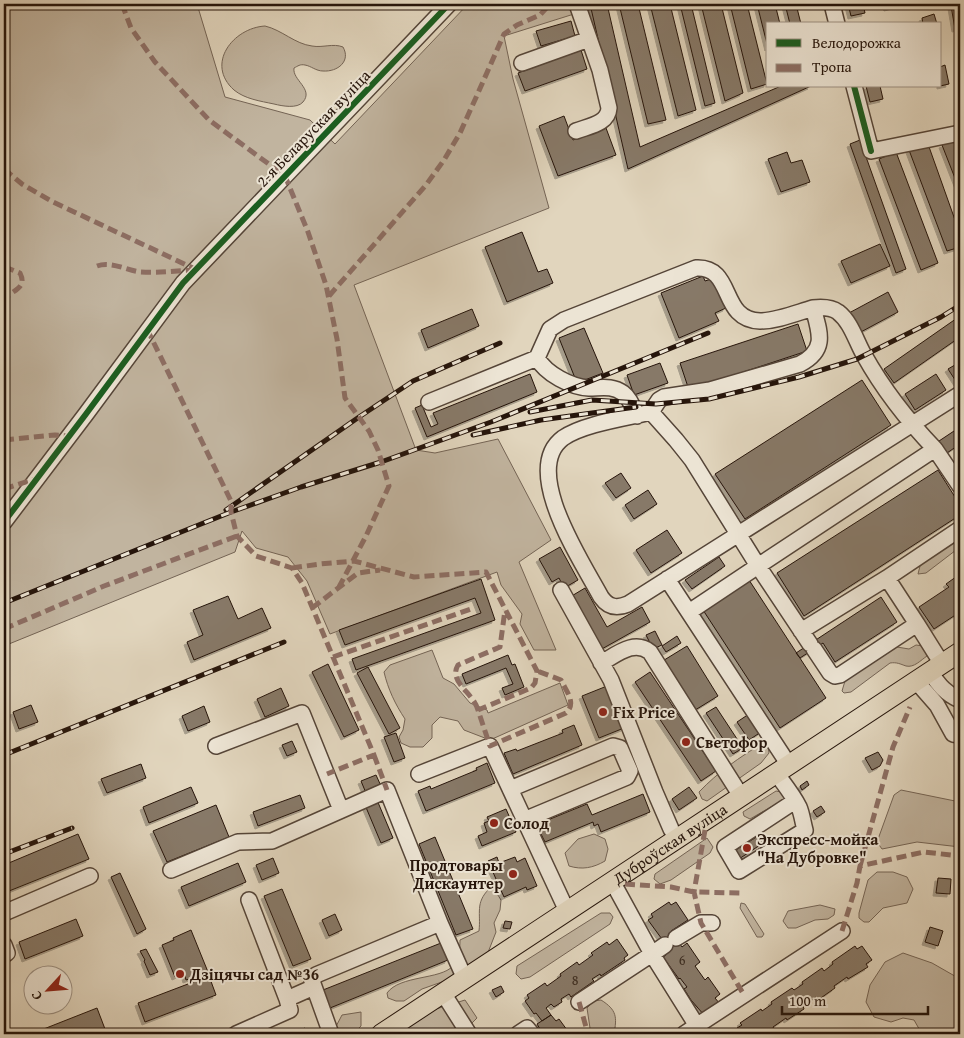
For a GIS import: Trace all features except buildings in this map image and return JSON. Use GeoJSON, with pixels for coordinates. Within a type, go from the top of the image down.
{"type":"FeatureCollection","features":[{"type":"Feature","properties":{"kind":"main road","name":"Дуброўская вуліца"},"geometry":{"type":"LineString","coordinates":[[381,1034],[960,652]]}},
{"type":"Feature","properties":{"kind":"street","name":"2-я Беларуская вуліца"},"geometry":{"type":"LineString","coordinates":[[4,522],[86,414],[170,298],[195,269],[449,4]]}},
{"type":"Feature","properties":{"kind":"street"},"geometry":{"type":"LineString","coordinates":[[576,131],[604,120],[609,113],[600,70],[577,4]]}},
{"type":"Feature","properties":{"kind":"street"},"geometry":{"type":"LineString","coordinates":[[832,4],[836,22]]}},
{"type":"Feature","properties":{"kind":"street"},"geometry":{"type":"LineString","coordinates":[[522,63],[589,40]]}},
{"type":"Feature","properties":{"kind":"street"},"geometry":{"type":"LineString","coordinates":[[855,88],[871,150],[960,133]]}},
{"type":"Feature","properties":{"kind":"street"},"geometry":{"type":"LineString","coordinates":[[429,402],[537,358],[550,330],[564,320],[696,268],[707,269],[717,275],[733,308],[746,318],[766,321],[813,308],[827,307],[842,316],[864,355],[911,424],[936,449],[960,486]]}},
{"type":"Feature","properties":{"kind":"street"},"geometry":{"type":"LineString","coordinates":[[813,308],[820,334],[820,344],[815,354],[808,360],[721,388],[664,397],[644,414],[582,429],[563,438],[557,445],[549,461],[549,485],[554,502],[566,533],[605,603],[610,606],[622,606],[960,394]]}},
{"type":"Feature","properties":{"kind":"street"},"geometry":{"type":"LineString","coordinates":[[537,358],[546,370],[566,381],[586,388],[606,387],[621,391],[685,450],[758,566],[830,673],[835,676],[840,675],[917,624]]}},
{"type":"Feature","properties":{"kind":"street"},"geometry":{"type":"LineString","coordinates":[[689,612],[936,449]]}},
{"type":"Feature","properties":{"kind":"street"},"geometry":{"type":"LineString","coordinates":[[801,631],[887,578],[960,529]]}},
{"type":"Feature","properties":{"kind":"street"},"geometry":{"type":"LineString","coordinates":[[887,578],[917,624],[937,705],[953,734],[960,735]]}},
{"type":"Feature","properties":{"kind":"street"},"geometry":{"type":"LineString","coordinates":[[667,579],[689,612],[782,769],[797,805],[805,830],[739,871],[725,847],[797,805]]}},
{"type":"Feature","properties":{"kind":"street"},"geometry":{"type":"LineString","coordinates":[[561,590],[611,680],[658,799],[676,839]]}},
{"type":"Feature","properties":{"kind":"street"},"geometry":{"type":"LineString","coordinates":[[601,663],[634,646],[650,652],[741,796]]}},
{"type":"Feature","properties":{"kind":"street"},"geometry":{"type":"LineString","coordinates":[[929,672],[940,687],[957,695]]}},
{"type":"Feature","properties":{"kind":"street"},"geometry":{"type":"LineString","coordinates":[[216,746],[302,713],[341,810]]}},
{"type":"Feature","properties":{"kind":"street"},"geometry":{"type":"LineString","coordinates":[[419,774],[490,746],[566,911]]}},
{"type":"Feature","properties":{"kind":"street"},"geometry":{"type":"LineString","coordinates":[[510,789],[613,746],[620,748],[630,771],[627,777],[524,820]]}},
{"type":"Feature","properties":{"kind":"street"},"geometry":{"type":"LineString","coordinates":[[171,870],[238,842],[272,841],[387,790],[440,923],[465,979]]}},
{"type":"Feature","properties":{"kind":"street"},"geometry":{"type":"LineString","coordinates":[[4,912],[90,876]]}},
{"type":"Feature","properties":{"kind":"street"},"geometry":{"type":"LineString","coordinates":[[612,881],[652,954],[697,1026]]}},
{"type":"Feature","properties":{"kind":"street"},"geometry":{"type":"LineString","coordinates":[[236,1034],[290,1010],[288,999],[249,900]]}},
{"type":"Feature","properties":{"kind":"street"},"geometry":{"type":"LineString","coordinates":[[332,1034],[312,981],[316,975],[440,923]]}},
{"type":"Feature","properties":{"kind":"street"},"geometry":{"type":"LineString","coordinates":[[579,1002],[700,923],[712,923]]}},
{"type":"Feature","properties":{"kind":"street"},"geometry":{"type":"LineString","coordinates":[[684,1034],[842,931]]}},
{"type":"Feature","properties":{"kind":"street"},"geometry":{"type":"LineString","coordinates":[[4,945],[7,954],[4,955]]}},
{"type":"Feature","properties":{"kind":"street"},"geometry":{"type":"LineString","coordinates":[[288,999],[314,987]]}},
{"type":"Feature","properties":{"kind":"street"},"geometry":{"type":"LineString","coordinates":[[443,993],[469,1034]]}},
{"type":"Feature","properties":{"kind":"street"},"geometry":{"type":"LineString","coordinates":[[518,1034],[528,1028],[532,1034]]}},
{"type":"Feature","properties":{"kind":"shaded area"},"geometry":{"type":"Polygon","coordinates":[[[4,4],[197,4],[225,97],[310,120],[335,144],[468,4],[591,4],[605,68],[574,14],[504,36],[513,79],[549,208],[354,285],[416,450],[435,453],[498,439],[551,540],[519,562],[556,650],[534,650],[520,624],[522,614],[501,585],[497,572],[330,634],[307,581],[288,557],[256,548],[242,531],[235,552],[4,646],[4,4]]]}},
{"type":"Feature","properties":{"kind":"shaded area"},"geometry":{"type":"Polygon","coordinates":[[[265,26],[306,45],[335,45],[343,47],[345,52],[344,61],[338,68],[328,71],[320,71],[303,65],[294,68],[296,77],[306,93],[303,102],[297,106],[281,106],[243,96],[234,90],[226,80],[222,69],[223,59],[233,40],[253,28],[265,26]]]}},
{"type":"Feature","properties":{"kind":"shaded area"},"geometry":{"type":"Polygon","coordinates":[[[960,535],[960,547],[926,573],[918,574],[920,566],[951,539],[960,535]]]}},
{"type":"Feature","properties":{"kind":"shaded area"},"geometry":{"type":"Polygon","coordinates":[[[916,645],[923,646],[927,656],[917,663],[912,666],[906,666],[890,663],[851,692],[844,693],[842,691],[845,681],[897,647],[909,649],[916,645]]]}},
{"type":"Feature","properties":{"kind":"shaded area"},"geometry":{"type":"Polygon","coordinates":[[[432,650],[443,678],[454,684],[470,703],[487,710],[488,713],[560,683],[568,705],[490,740],[464,730],[458,721],[440,717],[432,725],[432,738],[423,747],[410,747],[401,743],[399,737],[403,730],[405,719],[392,696],[384,672],[390,665],[432,650]]]}},
{"type":"Feature","properties":{"kind":"shaded area"},"geometry":{"type":"Polygon","coordinates":[[[763,743],[768,745],[769,753],[761,763],[707,801],[702,799],[699,792],[706,785],[729,765],[763,743]]]}},
{"type":"Feature","properties":{"kind":"shaded area"},"geometry":{"type":"Polygon","coordinates":[[[901,790],[960,802],[960,847],[917,842],[882,849],[877,842],[894,795],[901,790]]]}},
{"type":"Feature","properties":{"kind":"shaded area"},"geometry":{"type":"Polygon","coordinates":[[[776,791],[784,795],[783,800],[750,819],[744,816],[743,812],[776,791]]]}},
{"type":"Feature","properties":{"kind":"shaded area"},"geometry":{"type":"Polygon","coordinates":[[[594,834],[605,839],[608,849],[605,861],[587,868],[569,866],[565,853],[578,839],[594,834]]]}},
{"type":"Feature","properties":{"kind":"shaded area"},"geometry":{"type":"Polygon","coordinates":[[[707,838],[713,847],[710,853],[671,880],[660,884],[654,879],[655,874],[707,838]]]}},
{"type":"Feature","properties":{"kind":"shaded area"},"geometry":{"type":"Polygon","coordinates":[[[877,872],[893,872],[907,877],[913,889],[907,903],[883,908],[869,922],[864,922],[859,918],[859,913],[868,880],[877,872]]]}},
{"type":"Feature","properties":{"kind":"shaded area"},"geometry":{"type":"Polygon","coordinates":[[[489,889],[494,889],[501,900],[500,910],[494,923],[496,932],[487,955],[453,978],[422,989],[404,1001],[388,998],[387,993],[401,983],[439,974],[453,966],[458,957],[460,940],[479,931],[480,904],[489,889]]]}},
{"type":"Feature","properties":{"kind":"shaded area"},"geometry":{"type":"Polygon","coordinates":[[[741,903],[745,904],[764,934],[762,937],[757,937],[740,908],[741,903]]]}},
{"type":"Feature","properties":{"kind":"shaded area"},"geometry":{"type":"Polygon","coordinates":[[[820,905],[835,909],[834,915],[828,919],[815,920],[796,928],[788,928],[783,921],[788,911],[820,905]]]}},
{"type":"Feature","properties":{"kind":"shaded area"},"geometry":{"type":"Polygon","coordinates":[[[601,913],[610,913],[613,917],[610,924],[530,977],[521,979],[516,974],[517,966],[601,913]]]}},
{"type":"Feature","properties":{"kind":"shaded area"},"geometry":{"type":"Polygon","coordinates":[[[903,953],[932,963],[960,979],[960,1034],[922,1034],[914,1020],[903,1018],[891,1022],[874,1017],[866,1002],[870,985],[885,962],[903,953]]]}},
{"type":"Feature","properties":{"kind":"shaded area"},"geometry":{"type":"Polygon","coordinates":[[[465,1000],[477,1018],[461,1034],[399,1034],[436,1009],[465,1000]]]}},
{"type":"Feature","properties":{"kind":"shaded area"},"geometry":{"type":"Polygon","coordinates":[[[601,1000],[615,1014],[614,1034],[593,1034],[590,1028],[587,1008],[594,1001],[601,1000]]]}},
{"type":"Feature","properties":{"kind":"shaded area"},"geometry":{"type":"Polygon","coordinates":[[[361,1012],[361,1026],[353,1034],[332,1034],[342,1015],[361,1012]]]}},
{"type":"Feature","properties":{"kind":"railway"},"geometry":{"type":"LineString","coordinates":[[530,412],[592,400],[656,404],[709,399],[799,377],[857,359],[941,317],[960,305]]}},
{"type":"Feature","properties":{"kind":"railway"},"geometry":{"type":"LineString","coordinates":[[4,603],[231,512],[301,487],[381,462],[491,422],[708,333]]}},
{"type":"Feature","properties":{"kind":"railway"},"geometry":{"type":"LineString","coordinates":[[226,510],[413,381],[500,343]]}},
{"type":"Feature","properties":{"kind":"railway"},"geometry":{"type":"LineString","coordinates":[[473,435],[541,420],[636,407]]}},
{"type":"Feature","properties":{"kind":"railway"},"geometry":{"type":"LineString","coordinates":[[4,755],[284,642]]}},
{"type":"Feature","properties":{"kind":"railway"},"geometry":{"type":"LineString","coordinates":[[4,854],[72,828]]}},
{"type":"Feature","properties":{"kind":"marked path"},"geometry":{"type":"LineString","coordinates":[[122,4],[131,28],[155,62],[209,120],[285,176],[308,232],[326,285],[337,339],[345,398],[369,431],[378,450],[389,486],[366,536],[339,587]]}},
{"type":"Feature","properties":{"kind":"marked path"},"geometry":{"type":"LineString","coordinates":[[329,296],[426,185],[444,160],[460,133],[504,34],[517,25],[540,15],[550,4]]}},
{"type":"Feature","properties":{"kind":"marked path"},"geometry":{"type":"LineString","coordinates":[[4,169],[22,184],[53,202],[195,269]]}},
{"type":"Feature","properties":{"kind":"marked path"},"geometry":{"type":"LineString","coordinates":[[97,266],[113,265],[140,272],[193,270]]}},
{"type":"Feature","properties":{"kind":"marked path"},"geometry":{"type":"LineString","coordinates":[[4,270],[10,269],[20,273],[22,278],[22,283],[18,289],[4,300]]}},
{"type":"Feature","properties":{"kind":"marked path"},"geometry":{"type":"LineString","coordinates":[[147,329],[231,501],[231,512],[237,536],[256,556],[292,568],[302,583],[374,755],[327,774]]}},
{"type":"Feature","properties":{"kind":"marked path"},"geometry":{"type":"LineString","coordinates":[[4,440],[55,435],[69,436]]}},
{"type":"Feature","properties":{"kind":"marked path"},"geometry":{"type":"LineString","coordinates":[[4,489],[35,479]]}},
{"type":"Feature","properties":{"kind":"marked path"},"geometry":{"type":"LineString","coordinates":[[4,629],[104,586],[237,536]]}},
{"type":"Feature","properties":{"kind":"marked path"},"geometry":{"type":"LineString","coordinates":[[292,568],[354,561],[414,577],[486,572],[537,671],[535,683],[531,688],[478,710],[490,746],[566,713],[569,709],[571,705],[570,697],[561,680],[537,671]]}},
{"type":"Feature","properties":{"kind":"marked path"},"geometry":{"type":"LineString","coordinates":[[312,608],[358,573],[380,570]]}},
{"type":"Feature","properties":{"kind":"marked path"},"geometry":{"type":"LineString","coordinates":[[333,657],[471,609]]}},
{"type":"Feature","properties":{"kind":"marked path"},"geometry":{"type":"LineString","coordinates":[[478,710],[456,677],[456,671],[458,665],[500,647],[505,610]]}},
{"type":"Feature","properties":{"kind":"marked path"},"geometry":{"type":"LineString","coordinates":[[860,866],[893,747],[910,707]]}},
{"type":"Feature","properties":{"kind":"marked path"},"geometry":{"type":"LineString","coordinates":[[374,755],[387,790]]}},
{"type":"Feature","properties":{"kind":"marked path"},"geometry":{"type":"LineString","coordinates":[[705,830],[694,892],[701,923],[744,995]]}},
{"type":"Feature","properties":{"kind":"marked path"},"geometry":{"type":"LineString","coordinates":[[842,931],[857,883],[860,866],[924,852],[960,856]]}},
{"type":"Feature","properties":{"kind":"marked path"},"geometry":{"type":"LineString","coordinates":[[625,884],[671,887],[694,892],[741,893]]}},
{"type":"Feature","properties":{"kind":"marked path"},"geometry":{"type":"LineString","coordinates":[[579,1002],[588,1034]]}},
{"type":"Feature","properties":{"kind":"cycle path"},"geometry":{"type":"LineString","coordinates":[[4,522],[183,283],[449,4]]}},
{"type":"Feature","properties":{"kind":"cycle path"},"geometry":{"type":"LineString","coordinates":[[855,88],[871,151]]}},
{"type":"Feature","properties":{"kind":"place","name":"Fix Price"},"geometry":{"type":"Point","coordinates":[603,712]}},
{"type":"Feature","properties":{"kind":"place","name":"Светофор"},"geometry":{"type":"Point","coordinates":[686,742]}},
{"type":"Feature","properties":{"kind":"place","name":"Солод"},"geometry":{"type":"Point","coordinates":[494,823]}},
{"type":"Feature","properties":{"kind":"place","name":"Экспресс-мойка \"На Дубровке\""},"geometry":{"type":"Point","coordinates":[747,848]}},
{"type":"Feature","properties":{"kind":"place","name":"Продтовары Дискаунтер"},"geometry":{"type":"Point","coordinates":[513,874]}},
{"type":"Feature","properties":{"kind":"place","name":"Дзіцячы сад №36"},"geometry":{"type":"Point","coordinates":[180,974]}}]}
